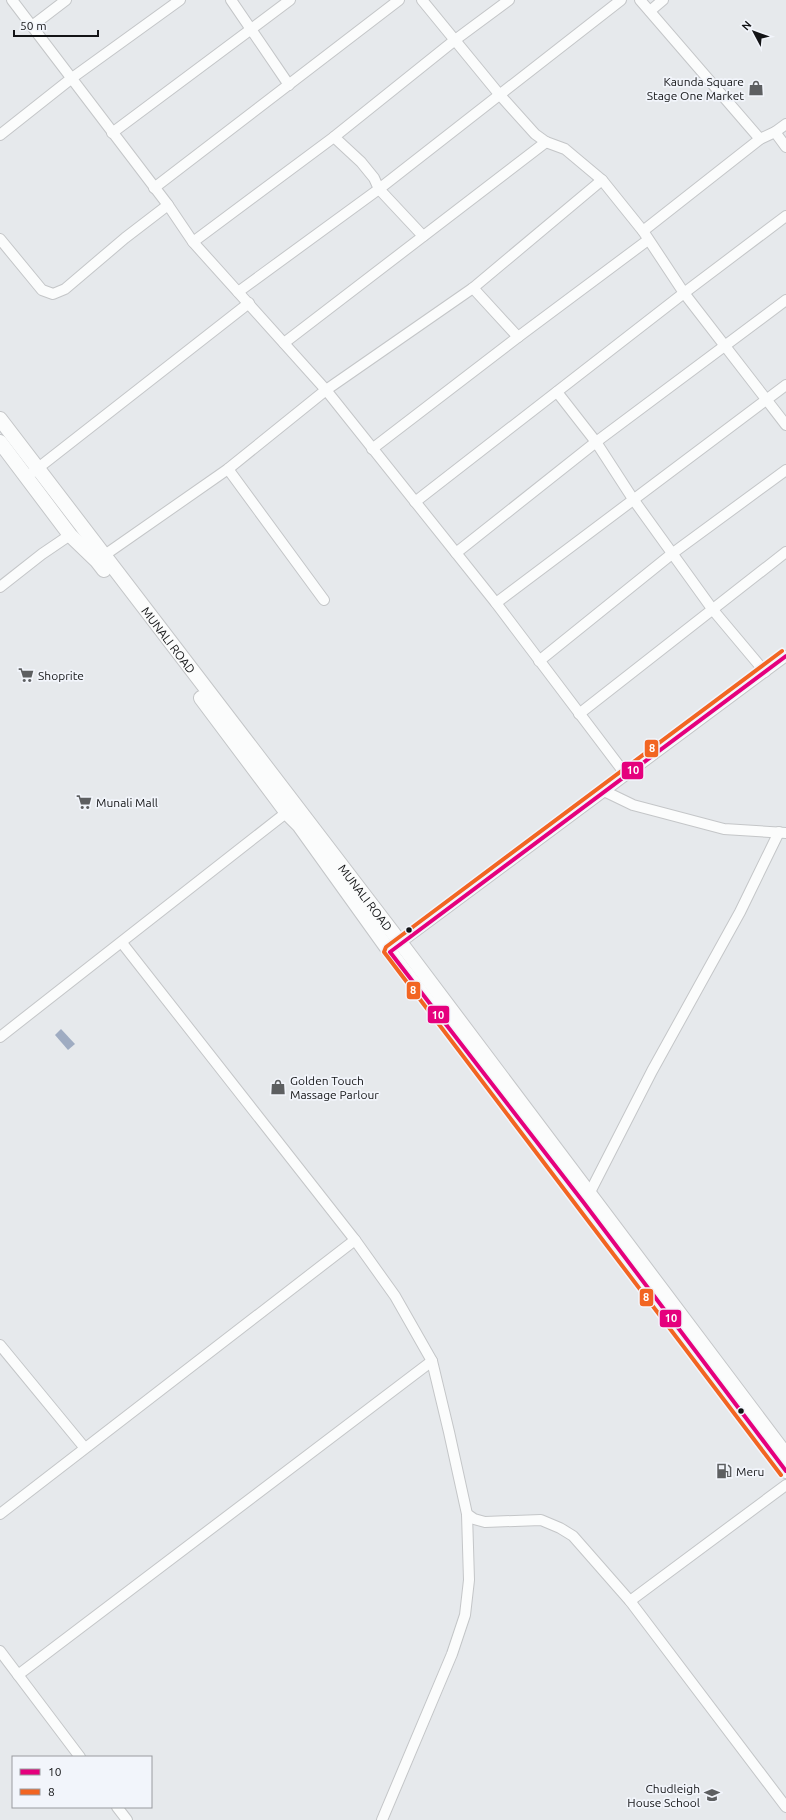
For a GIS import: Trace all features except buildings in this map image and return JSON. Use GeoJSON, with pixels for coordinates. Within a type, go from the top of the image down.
{"type":"FeatureCollection","features":[{"type":"Feature","properties":{"kind":"main road","name":"MUNALI ROAD"},"geometry":{"type":"LineString","coordinates":[[0,419],[70,535],[101,558]]}},
{"type":"Feature","properties":{"kind":"main road","name":"MUNALI ROAD"},"geometry":{"type":"LineString","coordinates":[[0,442],[32,472],[101,558],[291,810],[299,825],[395,947],[587,1199],[786,1455]]}},
{"type":"Feature","properties":{"kind":"main road","name":"MUNALI ROAD"},"geometry":{"type":"LineString","coordinates":[[587,1199],[786,1471]]}},
{"type":"Feature","properties":{"kind":"street"},"geometry":{"type":"LineString","coordinates":[[12,0],[168,205],[193,242],[238,292],[250,303],[326,390],[372,450],[496,603],[626,774]]}},
{"type":"Feature","properties":{"kind":"street"},"geometry":{"type":"LineString","coordinates":[[32,26],[66,0]]}},
{"type":"Feature","properties":{"kind":"street"},"geometry":{"type":"LineString","coordinates":[[0,135],[72,78],[180,0]]}},
{"type":"Feature","properties":{"kind":"street"},"geometry":{"type":"LineString","coordinates":[[231,0],[289,85]]}},
{"type":"Feature","properties":{"kind":"street"},"geometry":{"type":"LineString","coordinates":[[112,132],[290,0]]}},
{"type":"Feature","properties":{"kind":"street"},"geometry":{"type":"LineString","coordinates":[[154,188],[399,0]]}},
{"type":"Feature","properties":{"kind":"street"},"geometry":{"type":"LineString","coordinates":[[422,0],[499,94],[535,134],[546,142],[565,149],[602,180],[643,231],[684,293],[724,347],[786,425]]}},
{"type":"Feature","properties":{"kind":"street"},"geometry":{"type":"LineString","coordinates":[[193,242],[334,137],[455,40],[509,0]]}},
{"type":"Feature","properties":{"kind":"street"},"geometry":{"type":"LineString","coordinates":[[238,292],[379,189],[621,0]]}},
{"type":"Feature","properties":{"kind":"street"},"geometry":{"type":"LineString","coordinates":[[640,0],[760,139]]}},
{"type":"Feature","properties":{"kind":"street"},"geometry":{"type":"LineString","coordinates":[[650,11],[663,0]]}},
{"type":"Feature","properties":{"kind":"street"},"geometry":{"type":"LineString","coordinates":[[643,231],[760,139],[775,132],[786,124]]}},
{"type":"Feature","properties":{"kind":"street"},"geometry":{"type":"LineString","coordinates":[[775,132],[786,147]]}},
{"type":"Feature","properties":{"kind":"street"},"geometry":{"type":"LineString","coordinates":[[334,137],[361,162],[374,178],[379,189],[423,236]]}},
{"type":"Feature","properties":{"kind":"street"},"geometry":{"type":"LineString","coordinates":[[284,343],[546,142]]}},
{"type":"Feature","properties":{"kind":"street"},"geometry":{"type":"LineString","coordinates":[[101,558],[228,469],[326,390],[473,288],[602,180]]}},
{"type":"Feature","properties":{"kind":"street"},"geometry":{"type":"LineString","coordinates":[[0,239],[42,290],[53,294],[65,289],[168,205]]}},
{"type":"Feature","properties":{"kind":"street"},"geometry":{"type":"LineString","coordinates":[[415,502],[684,293],[786,216]]}},
{"type":"Feature","properties":{"kind":"street"},"geometry":{"type":"LineString","coordinates":[[372,450],[518,337],[648,240]]}},
{"type":"Feature","properties":{"kind":"street"},"geometry":{"type":"LineString","coordinates":[[473,288],[518,337]]}},
{"type":"Feature","properties":{"kind":"street"},"geometry":{"type":"LineString","coordinates":[[456,553],[596,442],[786,300]]}},
{"type":"Feature","properties":{"kind":"street"},"geometry":{"type":"LineString","coordinates":[[32,472],[250,303]]}},
{"type":"Feature","properties":{"kind":"street"},"geometry":{"type":"LineString","coordinates":[[496,603],[786,385]]}},
{"type":"Feature","properties":{"kind":"street"},"geometry":{"type":"LineString","coordinates":[[557,392],[596,442],[633,499],[713,610],[764,672]]}},
{"type":"Feature","properties":{"kind":"street"},"geometry":{"type":"LineString","coordinates":[[228,469],[324,600]]}},
{"type":"Feature","properties":{"kind":"street"},"geometry":{"type":"LineString","coordinates":[[539,661],[673,553],[786,470]]}},
{"type":"Feature","properties":{"kind":"street"},"geometry":{"type":"LineString","coordinates":[[0,587],[42,554],[70,535]]}},
{"type":"Feature","properties":{"kind":"street"},"geometry":{"type":"LineString","coordinates":[[579,714],[786,552]]}},
{"type":"Feature","properties":{"kind":"street"},"geometry":{"type":"LineString","coordinates":[[395,947],[786,656]]}},
{"type":"Feature","properties":{"kind":"street"},"geometry":{"type":"LineString","coordinates":[[587,1199],[652,1071],[782,833],[724,829],[633,805],[604,791]]}},
{"type":"Feature","properties":{"kind":"street"},"geometry":{"type":"LineString","coordinates":[[0,1037],[291,810]]}},
{"type":"Feature","properties":{"kind":"street"},"geometry":{"type":"LineString","coordinates":[[122,943],[355,1240],[395,1296],[432,1361],[467,1514],[469,1580],[465,1615],[452,1654],[382,1820]]}},
{"type":"Feature","properties":{"kind":"street"},"geometry":{"type":"LineString","coordinates":[[0,1514],[84,1447],[355,1240]]}},
{"type":"Feature","properties":{"kind":"street"},"geometry":{"type":"LineString","coordinates":[[0,1345],[84,1447]]}},
{"type":"Feature","properties":{"kind":"street"},"geometry":{"type":"LineString","coordinates":[[18,1675],[432,1361]]}},
{"type":"Feature","properties":{"kind":"street"},"geometry":{"type":"LineString","coordinates":[[630,1601],[786,1485]]}},
{"type":"Feature","properties":{"kind":"street"},"geometry":{"type":"LineString","coordinates":[[467,1514],[474,1520],[485,1522],[541,1520],[560,1528],[573,1536],[630,1601],[786,1807]]}},
{"type":"Feature","properties":{"kind":"street"},"geometry":{"type":"LineString","coordinates":[[0,1651],[79,1756]]}},
{"type":"Feature","properties":{"kind":"street"},"geometry":{"type":"LineString","coordinates":[[118,1808],[127,1820]]}},
{"type":"Feature","properties":{"kind":"water"},"geometry":{"type":"Polygon","coordinates":[[[61,1029],[75,1044],[68,1050],[55,1035],[61,1029]]]}},
{"type":"Feature","properties":{"kind":"transit line","name":"8"},"geometry":{"type":"LineString","coordinates":[[781,1475],[384,952],[386,947],[782,651]]}},
{"type":"Feature","properties":{"kind":"transit line","name":"10"},"geometry":{"type":"LineString","coordinates":[[786,656],[390,952],[584,1203],[786,1471]]}},
{"type":"Feature","properties":{"kind":"place","name":"Kaunda Square Stage One Market"},"geometry":{"type":"Point","coordinates":[756,88]}},
{"type":"Feature","properties":{"kind":"place","name":"Shoprite"},"geometry":{"type":"Point","coordinates":[26,675]}},
{"type":"Feature","properties":{"kind":"place","name":"Munali Mall"},"geometry":{"type":"Point","coordinates":[84,802]}},
{"type":"Feature","properties":{"kind":"place","name":"Golden Touch Massage Parlour"},"geometry":{"type":"Point","coordinates":[278,1087]}},
{"type":"Feature","properties":{"kind":"place","name":"Meru"},"geometry":{"type":"Point","coordinates":[724,1471]}},
{"type":"Feature","properties":{"kind":"place","name":"Chudleigh House School"},"geometry":{"type":"Point","coordinates":[712,1795]}}]}
